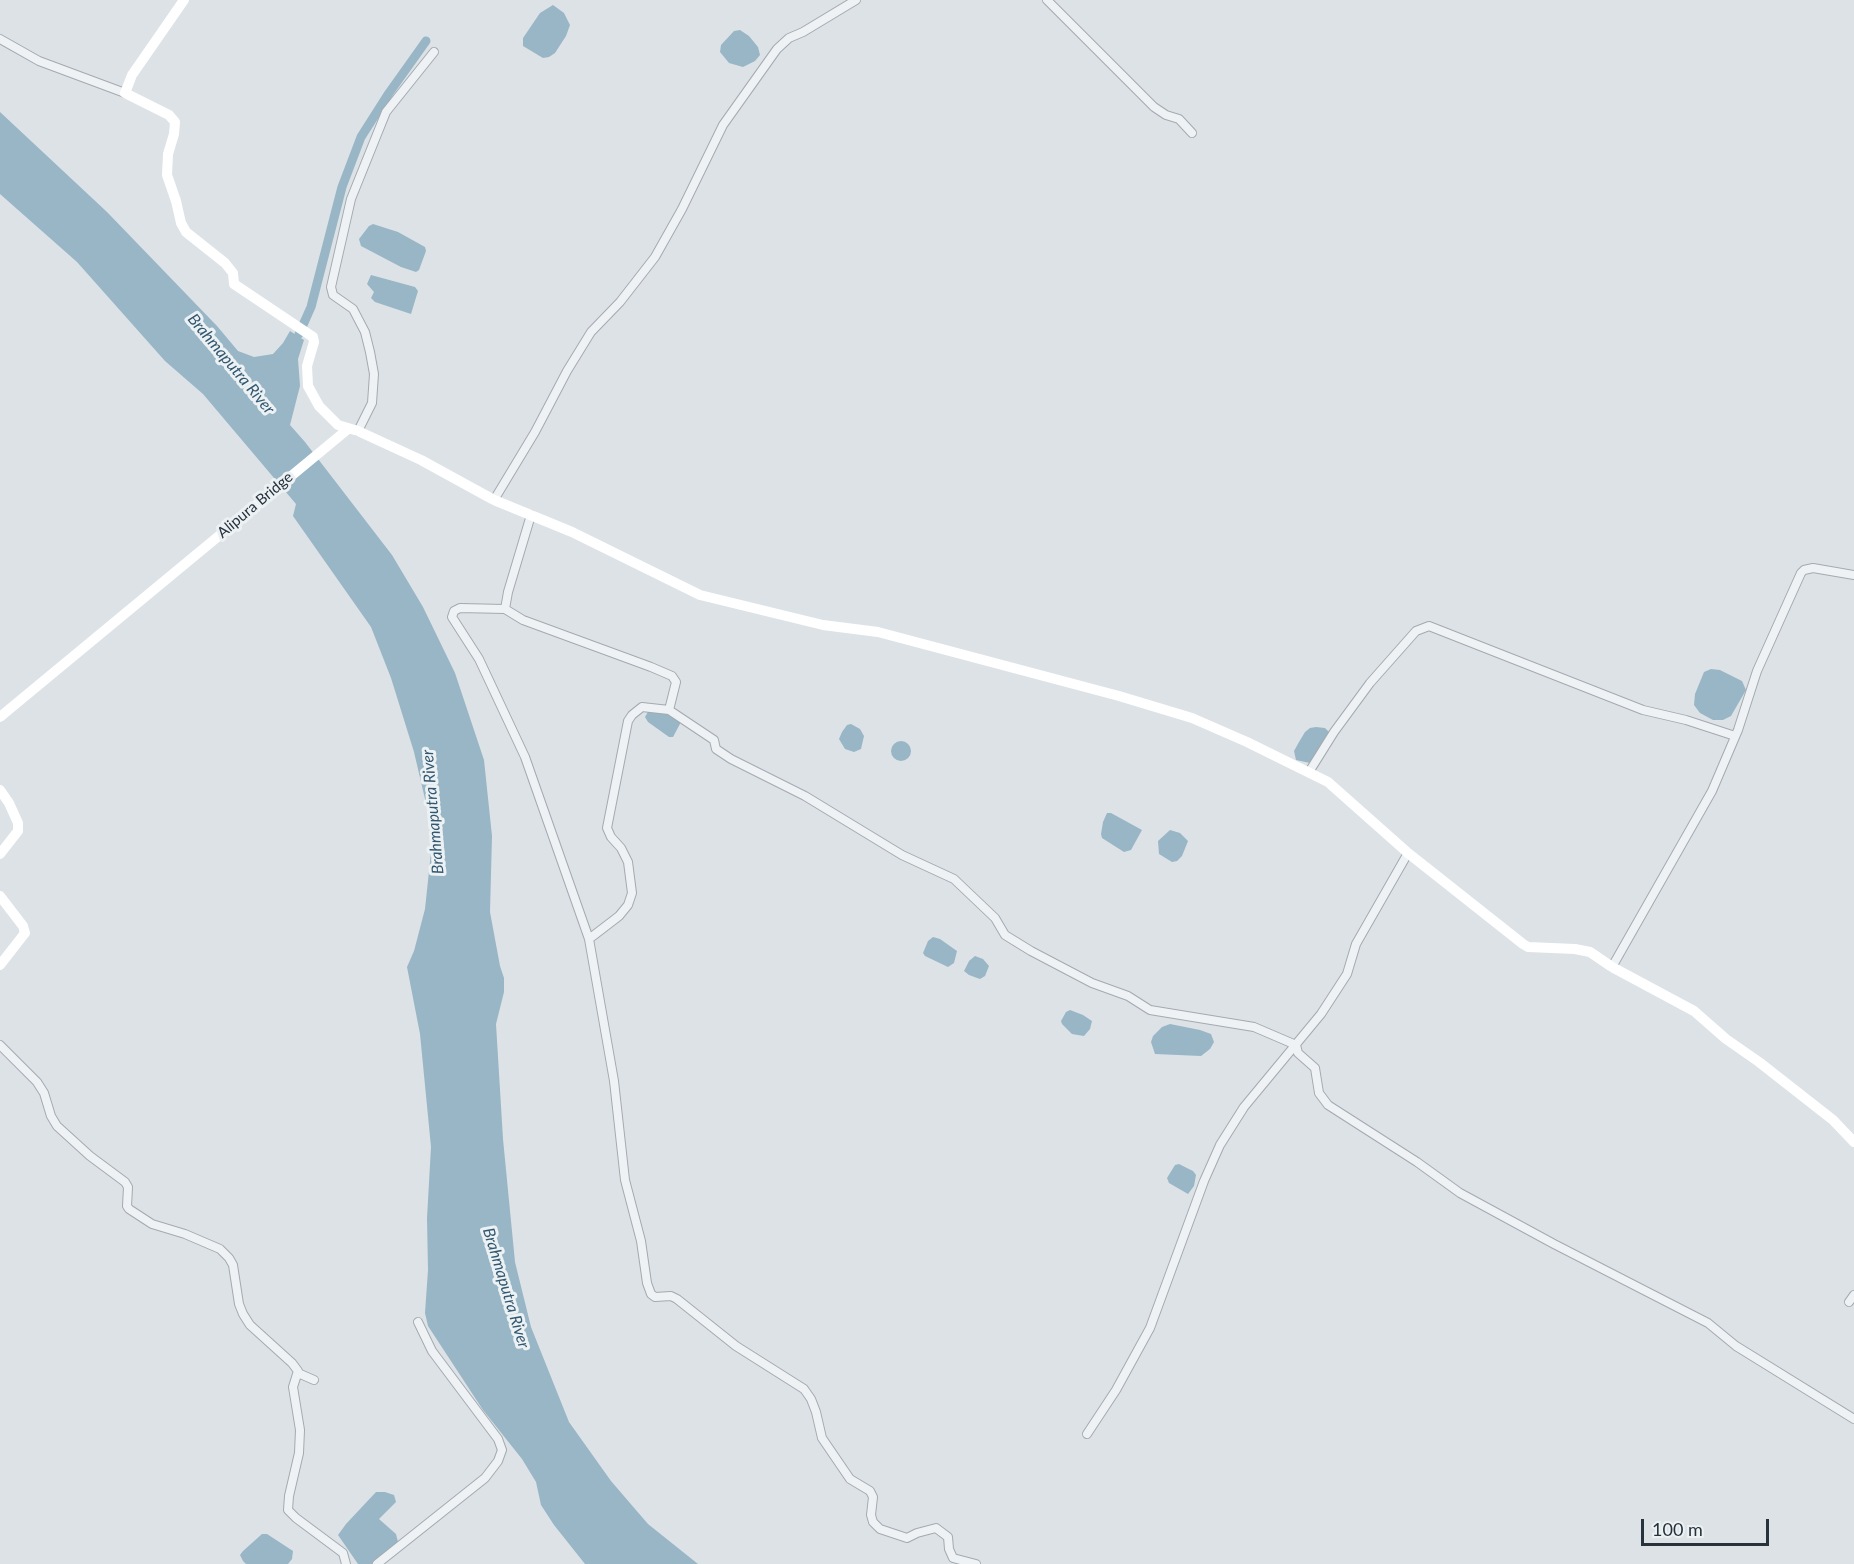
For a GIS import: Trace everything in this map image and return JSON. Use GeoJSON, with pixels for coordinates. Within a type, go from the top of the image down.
{"type":"FeatureCollection","features":[{"type":"Feature","properties":{"kind":"street"},"geometry":{"type":"LineString","coordinates":[[125,93],[132,75],[184,0]]}},
{"type":"Feature","properties":{"kind":"street"},"geometry":{"type":"LineString","coordinates":[[494,500],[591,332],[620,302],[655,257],[682,209],[723,125],[777,49],[789,38],[855,0]]}},
{"type":"Feature","properties":{"kind":"street"},"geometry":{"type":"LineString","coordinates":[[1047,0],[1154,107],[1166,116],[1179,119],[1192,133]]}},
{"type":"Feature","properties":{"kind":"street"},"geometry":{"type":"LineString","coordinates":[[0,39],[39,61],[125,93],[169,115],[175,122],[166,176],[176,201],[181,223],[186,232],[225,263],[233,273],[234,284],[313,337],[314,342],[307,366],[308,386],[324,411],[338,425],[421,460],[494,500],[593,542],[700,595],[823,625],[878,632],[1119,696],[1191,718],[1309,772],[1328,782],[1408,852],[1523,944],[1528,947],[1590,952],[1612,967],[1694,1011],[1726,1039],[1833,1120],[1854,1142]]}},
{"type":"Feature","properties":{"kind":"street"},"geometry":{"type":"LineString","coordinates":[[353,430],[372,403],[374,374],[366,332],[353,309],[333,295],[331,287],[351,199],[386,112],[434,52]]}},
{"type":"Feature","properties":{"kind":"street","name":"Alipura Bridge"},"geometry":{"type":"LineString","coordinates":[[0,717],[285,480],[353,430]]}},
{"type":"Feature","properties":{"kind":"street"},"geometry":{"type":"LineString","coordinates":[[505,609],[531,515]]}},
{"type":"Feature","properties":{"kind":"street"},"geometry":{"type":"LineString","coordinates":[[1612,967],[1712,791],[1735,736],[1757,671],[1801,573],[1813,568],[1854,575]]}},
{"type":"Feature","properties":{"kind":"street"},"geometry":{"type":"LineString","coordinates":[[669,710],[676,682],[672,676],[523,620],[505,609],[460,608],[454,611],[453,617],[479,659],[525,757],[589,939],[614,1081],[625,1180],[641,1241],[647,1284],[651,1294],[655,1297],[671,1296],[677,1299],[736,1346],[804,1389],[811,1399],[822,1438],[850,1479],[870,1491],[873,1497],[871,1515],[873,1522],[880,1529],[907,1538],[936,1528],[948,1537],[949,1549],[953,1558],[976,1564]]}},
{"type":"Feature","properties":{"kind":"street"},"geometry":{"type":"LineString","coordinates":[[1309,772],[1334,732],[1370,683],[1416,630],[1429,626],[1474,646],[1643,710],[1686,720],[1735,736]]}},
{"type":"Feature","properties":{"kind":"street"},"geometry":{"type":"LineString","coordinates":[[589,939],[619,916],[628,905],[632,893],[628,862],[607,828],[628,721],[642,707],[669,710],[707,734],[714,740],[716,749],[731,759],[805,796],[902,855],[954,879],[995,918],[1005,935],[1031,951],[1092,983],[1128,996],[1150,1010],[1254,1027],[1296,1045]]}},
{"type":"Feature","properties":{"kind":"street"},"geometry":{"type":"LineString","coordinates":[[0,790],[18,823],[18,831],[0,855]]}},
{"type":"Feature","properties":{"kind":"street"},"geometry":{"type":"LineString","coordinates":[[1086,1434],[1104,1410],[1150,1328],[1204,1181],[1220,1145],[1244,1107],[1321,1014],[1347,974],[1356,944],[1408,852]]}},
{"type":"Feature","properties":{"kind":"street"},"geometry":{"type":"LineString","coordinates":[[0,896],[26,933],[0,965]]}},
{"type":"Feature","properties":{"kind":"street"},"geometry":{"type":"LineString","coordinates":[[0,1045],[37,1083],[44,1093],[51,1116],[57,1126],[90,1156],[125,1182],[128,1187],[129,1209],[152,1224],[185,1234],[225,1253],[233,1265],[239,1304],[243,1314],[250,1325],[292,1363],[298,1373],[293,1387],[300,1423],[299,1442],[288,1510],[343,1553],[346,1564]]}},
{"type":"Feature","properties":{"kind":"street"},"geometry":{"type":"LineString","coordinates":[[1296,1045],[1298,1053],[1315,1068],[1319,1094],[1328,1105],[1417,1162],[1460,1193],[1714,1326],[1736,1346],[1854,1419]]}},
{"type":"Feature","properties":{"kind":"street"},"geometry":{"type":"LineString","coordinates":[[1849,1302],[1854,1295]]}},
{"type":"Feature","properties":{"kind":"street"},"geometry":{"type":"LineString","coordinates":[[377,1564],[485,1478],[498,1461],[502,1450],[498,1439],[432,1351],[418,1322]]}},
{"type":"Feature","properties":{"kind":"street"},"geometry":{"type":"LineString","coordinates":[[298,1373],[314,1380]]}},
{"type":"Feature","properties":{"kind":"water"},"geometry":{"type":"Polygon","coordinates":[[[553,5],[564,13],[570,25],[555,53],[543,58],[523,46],[523,38],[540,13],[553,5]]]}},
{"type":"Feature","properties":{"kind":"water"},"geometry":{"type":"Polygon","coordinates":[[[740,30],[749,36],[758,47],[760,55],[755,61],[743,67],[729,63],[720,52],[721,45],[734,31],[740,30]]]}},
{"type":"Feature","properties":{"kind":"water","name":"Brahmaputra River"},"geometry":{"type":"Polygon","coordinates":[[[0,112],[107,212],[217,326],[238,351],[254,357],[273,354],[290,331],[304,340],[298,359],[300,386],[290,425],[392,555],[423,607],[455,673],[484,760],[492,836],[490,912],[504,978],[504,992],[496,1024],[503,1139],[515,1262],[531,1327],[569,1422],[611,1481],[648,1524],[698,1564],[585,1564],[541,1505],[536,1482],[522,1459],[483,1410],[428,1326],[425,1313],[431,1147],[420,1034],[407,967],[414,951],[425,909],[433,833],[414,752],[391,678],[371,627],[293,516],[296,504],[203,394],[165,361],[77,262],[0,194],[0,112]]]}},
{"type":"Feature","properties":{"kind":"water"},"geometry":{"type":"Polygon","coordinates":[[[373,224],[398,232],[425,247],[426,251],[419,270],[416,272],[401,267],[361,246],[359,239],[373,224]]]}},
{"type":"Feature","properties":{"kind":"water"},"geometry":{"type":"Polygon","coordinates":[[[371,275],[415,287],[418,291],[411,314],[375,302],[371,298],[374,292],[367,284],[371,275]]]}},
{"type":"Feature","properties":{"kind":"water"},"geometry":{"type":"Polygon","coordinates":[[[1711,669],[1720,670],[1742,681],[1746,690],[1731,716],[1723,720],[1713,720],[1700,713],[1694,705],[1695,694],[1704,672],[1711,669]]]}},
{"type":"Feature","properties":{"kind":"water"},"geometry":{"type":"Polygon","coordinates":[[[649,710],[664,712],[681,722],[673,737],[669,737],[648,722],[645,717],[649,710]]]}},
{"type":"Feature","properties":{"kind":"water"},"geometry":{"type":"Polygon","coordinates":[[[851,724],[860,729],[864,736],[861,749],[854,752],[845,749],[839,739],[847,725],[851,724]]]}},
{"type":"Feature","properties":{"kind":"water"},"geometry":{"type":"Polygon","coordinates":[[[1316,727],[1325,728],[1329,732],[1310,763],[1296,760],[1294,751],[1305,732],[1316,727]]]}},
{"type":"Feature","properties":{"kind":"water"},"geometry":{"type":"Polygon","coordinates":[[[901,741],[908,744],[911,751],[908,758],[901,761],[894,758],[891,751],[894,744],[901,741]]]}},
{"type":"Feature","properties":{"kind":"water"},"geometry":{"type":"Polygon","coordinates":[[[1107,813],[1142,830],[1131,850],[1124,852],[1102,838],[1103,822],[1107,813]]]}},
{"type":"Feature","properties":{"kind":"water"},"geometry":{"type":"Polygon","coordinates":[[[1170,830],[1180,833],[1188,841],[1182,856],[1172,862],[1159,854],[1158,841],[1170,830]]]}},
{"type":"Feature","properties":{"kind":"water"},"geometry":{"type":"Polygon","coordinates":[[[933,937],[957,951],[954,963],[948,967],[923,953],[928,941],[933,937]]]}},
{"type":"Feature","properties":{"kind":"water"},"geometry":{"type":"Polygon","coordinates":[[[975,956],[983,959],[989,966],[985,976],[980,979],[964,971],[969,961],[975,956]]]}},
{"type":"Feature","properties":{"kind":"water"},"geometry":{"type":"Polygon","coordinates":[[[1070,1010],[1092,1021],[1090,1029],[1084,1036],[1072,1034],[1062,1024],[1061,1021],[1066,1012],[1070,1010]]]}},
{"type":"Feature","properties":{"kind":"water"},"geometry":{"type":"Polygon","coordinates":[[[1170,1024],[1211,1034],[1214,1042],[1210,1049],[1201,1056],[1155,1054],[1151,1042],[1153,1036],[1162,1027],[1170,1024]]]}},
{"type":"Feature","properties":{"kind":"water"},"geometry":{"type":"Polygon","coordinates":[[[1179,1164],[1196,1175],[1194,1186],[1188,1194],[1169,1183],[1167,1178],[1175,1165],[1179,1164]]]}},
{"type":"Feature","properties":{"kind":"water"},"geometry":{"type":"Polygon","coordinates":[[[376,1492],[394,1495],[396,1502],[379,1519],[396,1534],[398,1542],[374,1564],[358,1564],[338,1535],[376,1492]]]}},
{"type":"Feature","properties":{"kind":"water"},"geometry":{"type":"Polygon","coordinates":[[[262,1534],[267,1534],[293,1551],[292,1559],[288,1564],[246,1564],[243,1561],[240,1555],[262,1534]]]}},
{"type":"Feature","properties":{"kind":"waterway"},"geometry":{"type":"LineString","coordinates":[[299,334],[311,307],[342,187],[361,137],[426,41]]}}]}
